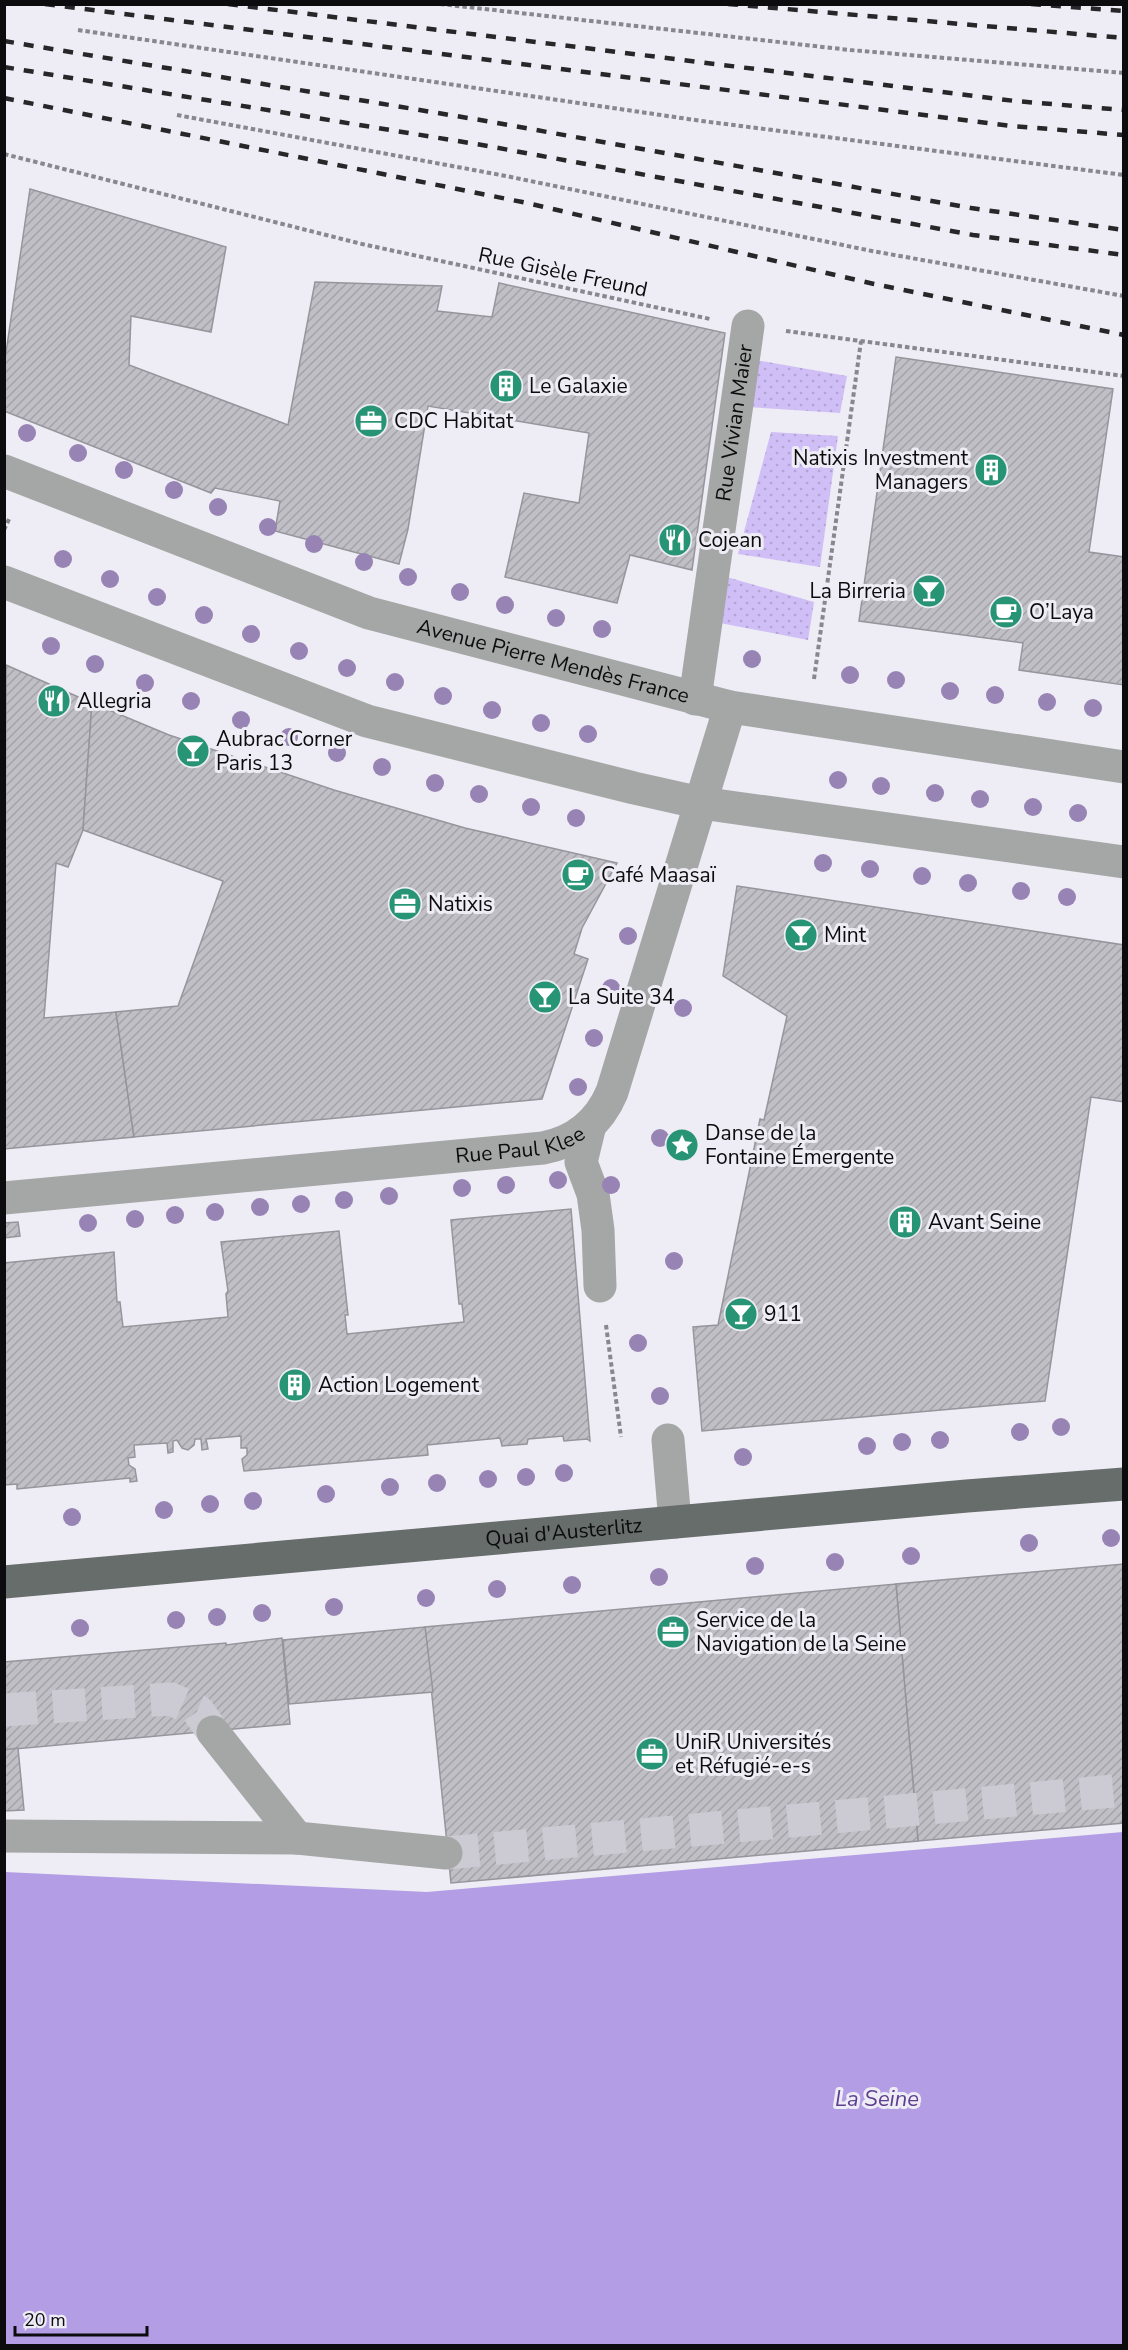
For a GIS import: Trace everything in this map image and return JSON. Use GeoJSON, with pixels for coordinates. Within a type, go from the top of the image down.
{"type":"FeatureCollection","features":[{"type":"Feature","properties":{"kind":"main road","name":"Quai d'Austerlitz"},"geometry":{"type":"LineString","coordinates":[[4,1582],[1124,1484]]}},
{"type":"Feature","properties":{"kind":"street","name":"Rue Vivian Maier"},"geometry":{"type":"LineString","coordinates":[[694,699],[748,326]]}},
{"type":"Feature","properties":{"kind":"street","name":"Avenue Pierre Mendès France"},"geometry":{"type":"LineString","coordinates":[[4,471],[369,613],[694,699],[730,707],[1124,767]]}},
{"type":"Feature","properties":{"kind":"street"},"geometry":{"type":"LineString","coordinates":[[4,582],[367,721],[701,803],[1124,862]]}},
{"type":"Feature","properties":{"kind":"street","name":"Rue Paul Klee"},"geometry":{"type":"LineString","coordinates":[[4,1198],[543,1148],[560,1145],[574,1139],[606,1107],[612,1092],[730,707]]}},
{"type":"Feature","properties":{"kind":"street"},"geometry":{"type":"LineString","coordinates":[[590,1125],[581,1162],[593,1194],[598,1230],[600,1286]]}},
{"type":"Feature","properties":{"kind":"street"},"geometry":{"type":"LineString","coordinates":[[668,1440],[675,1522]]}},
{"type":"Feature","properties":{"kind":"street"},"geometry":{"type":"LineString","coordinates":[[213,1731],[297,1839]]}},
{"type":"Feature","properties":{"kind":"street"},"geometry":{"type":"LineString","coordinates":[[4,1836],[297,1839],[446,1853]]}},
{"type":"Feature","properties":{"kind":"path"},"geometry":{"type":"LineString","coordinates":[[440,4],[850,50],[1124,73]]}},
{"type":"Feature","properties":{"kind":"path"},"geometry":{"type":"LineString","coordinates":[[78,30],[702,121],[1124,175]]}},
{"type":"Feature","properties":{"kind":"path"},"geometry":{"type":"LineString","coordinates":[[177,115],[518,178],[872,251],[1124,296]]}},
{"type":"Feature","properties":{"kind":"path","name":"Rue Gisèle Freund"},"geometry":{"type":"LineString","coordinates":[[4,154],[362,244],[748,326],[1124,376]]}},
{"type":"Feature","properties":{"kind":"path"},"geometry":{"type":"LineString","coordinates":[[808,719],[861,341]]}},
{"type":"Feature","properties":{"kind":"path"},"geometry":{"type":"LineString","coordinates":[[4,530],[10,516]]}},
{"type":"Feature","properties":{"kind":"path"},"geometry":{"type":"LineString","coordinates":[[600,1286],[621,1437]]}},
{"type":"Feature","properties":{"kind":"shaded area"},"geometry":{"type":"Polygon","coordinates":[[[756,360],[847,376],[840,413],[748,407],[756,360]]]}},
{"type":"Feature","properties":{"kind":"shaded area"},"geometry":{"type":"Polygon","coordinates":[[[771,432],[838,436],[820,567],[738,554],[771,432]]]}},
{"type":"Feature","properties":{"kind":"shaded area"},"geometry":{"type":"Polygon","coordinates":[[[727,577],[814,602],[808,640],[720,623],[727,577]]]}},
{"type":"Feature","properties":{"kind":"water","name":"La Seine"},"geometry":{"type":"Polygon","coordinates":[[[1123,1832],[1123,2345],[5,2345],[5,1872],[427,1892],[1123,1832]]]}},
{"type":"Feature","properties":{"kind":"building","name":"Le Galaxie"},"geometry":{"type":"Polygon","coordinates":[[[30,189],[226,247],[211,332],[131,316],[129,365],[288,425],[315,282],[442,286],[437,311],[492,317],[499,283],[725,333],[692,570],[630,555],[617,603],[505,577],[524,493],[579,503],[589,433],[428,406],[408,529],[399,564],[275,531],[280,501],[215,488],[211,493],[4,411],[4,366],[30,189]]]}},
{"type":"Feature","properties":{"kind":"building","name":"Natixis Investment Managers"},"geometry":{"type":"Polygon","coordinates":[[[896,357],[1113,389],[1089,552],[1124,557],[1124,685],[1019,670],[1023,643],[859,621],[896,357]]]}},
{"type":"Feature","properties":{"kind":"building"},"geometry":{"type":"Polygon","coordinates":[[[6,665],[92,703],[83,830],[68,867],[56,863],[44,1018],[116,1012],[134,1137],[4,1149],[6,665]]]}},
{"type":"Feature","properties":{"kind":"building","name":"Natixis"},"geometry":{"type":"Polygon","coordinates":[[[92,703],[169,735],[334,790],[465,828],[617,863],[582,928],[574,954],[588,959],[542,1099],[134,1137],[116,1012],[178,1006],[223,881],[83,830],[92,703]]]}},
{"type":"Feature","properties":{"kind":"building","name":"Avant Seine"},"geometry":{"type":"Polygon","coordinates":[[[737,886],[1124,945],[1124,1102],[1091,1097],[1045,1401],[702,1431],[693,1327],[718,1325],[760,1119],[764,1120],[787,1016],[723,976],[737,886]]]}},
{"type":"Feature","properties":{"kind":"building","name":"Action Logement"},"geometry":{"type":"Polygon","coordinates":[[[571,1209],[590,1441],[587,1439],[564,1441],[563,1436],[528,1439],[527,1444],[502,1446],[500,1438],[427,1445],[428,1455],[244,1471],[242,1459],[247,1455],[247,1448],[241,1448],[241,1436],[206,1439],[208,1449],[202,1450],[201,1439],[195,1439],[194,1445],[188,1450],[182,1448],[177,1440],[173,1441],[173,1452],[168,1453],[167,1443],[134,1445],[135,1457],[128,1458],[129,1465],[135,1469],[137,1481],[130,1482],[130,1478],[17,1489],[17,1484],[4,1485],[4,1263],[114,1252],[117,1302],[120,1302],[123,1327],[228,1317],[226,1294],[228,1291],[221,1242],[339,1231],[348,1315],[345,1315],[347,1334],[464,1322],[462,1304],[459,1304],[451,1220],[571,1209]]]}},
{"type":"Feature","properties":{"kind":"building"},"geometry":{"type":"Polygon","coordinates":[[[18,1222],[20,1236],[4,1238],[4,1223],[18,1222]]]}},
{"type":"Feature","properties":{"kind":"building"},"geometry":{"type":"Polygon","coordinates":[[[1124,1564],[1124,1823],[918,1841],[896,1584],[1124,1564]]]}},
{"type":"Feature","properties":{"kind":"building"},"geometry":{"type":"Polygon","coordinates":[[[896,1584],[918,1841],[451,1883],[425,1627],[896,1584]]]}},
{"type":"Feature","properties":{"kind":"building"},"geometry":{"type":"Polygon","coordinates":[[[425,1627],[433,1692],[289,1704],[283,1640],[425,1627]]]}},
{"type":"Feature","properties":{"kind":"building"},"geometry":{"type":"Polygon","coordinates":[[[282,1638],[290,1724],[4,1750],[4,1662],[226,1643],[226,1645],[282,1638]]]}},
{"type":"Feature","properties":{"kind":"building"},"geometry":{"type":"Polygon","coordinates":[[[18,1748],[24,1810],[4,1811],[4,1750],[18,1748]]]}},
{"type":"Feature","properties":{"kind":"tunnel"},"geometry":{"type":"LineString","coordinates":[[4,1710],[171,1699],[198,1711],[213,1732]]}},
{"type":"Feature","properties":{"kind":"tunnel"},"geometry":{"type":"LineString","coordinates":[[446,1853],[1124,1790]]}},
{"type":"Feature","properties":{"kind":"railway"},"geometry":{"type":"LineString","coordinates":[[45,4],[1012,126],[1124,135]]}},
{"type":"Feature","properties":{"kind":"railway"},"geometry":{"type":"LineString","coordinates":[[228,4],[1015,101],[1124,110]]}},
{"type":"Feature","properties":{"kind":"railway"},"geometry":{"type":"LineString","coordinates":[[728,4],[1124,38]]}},
{"type":"Feature","properties":{"kind":"railway"},"geometry":{"type":"LineString","coordinates":[[1031,4],[1124,11]]}},
{"type":"Feature","properties":{"kind":"railway"},"geometry":{"type":"LineString","coordinates":[[4,41],[486,121],[971,208],[1124,230]]}},
{"type":"Feature","properties":{"kind":"railway"},"geometry":{"type":"LineString","coordinates":[[4,67],[482,145],[973,235],[1124,255]]}},
{"type":"Feature","properties":{"kind":"railway"},"geometry":{"type":"LineString","coordinates":[[4,98],[527,203],[874,284],[1124,335]]}},
{"type":"Feature","properties":{"kind":"place","name":"Le Galaxie"},"geometry":{"type":"Point","coordinates":[506,386]}},
{"type":"Feature","properties":{"kind":"place","name":"CDC Habitat"},"geometry":{"type":"Point","coordinates":[371,421]}},
{"type":"Feature","properties":{"kind":"place","name":"Natixis Investment Managers"},"geometry":{"type":"Point","coordinates":[991,470]}},
{"type":"Feature","properties":{"kind":"place","name":"Cojean"},"geometry":{"type":"Point","coordinates":[675,540]}},
{"type":"Feature","properties":{"kind":"place","name":"La Birreria"},"geometry":{"type":"Point","coordinates":[929,591]}},
{"type":"Feature","properties":{"kind":"place","name":"O’Laya"},"geometry":{"type":"Point","coordinates":[1006,612]}},
{"type":"Feature","properties":{"kind":"place","name":"Allegria"},"geometry":{"type":"Point","coordinates":[54,701]}},
{"type":"Feature","properties":{"kind":"place","name":"Aubrac Corner Paris 13"},"geometry":{"type":"Point","coordinates":[193,751]}},
{"type":"Feature","properties":{"kind":"place","name":"Café Maasaï"},"geometry":{"type":"Point","coordinates":[578,875]}},
{"type":"Feature","properties":{"kind":"place","name":"Natixis"},"geometry":{"type":"Point","coordinates":[405,904]}},
{"type":"Feature","properties":{"kind":"place","name":"Mint"},"geometry":{"type":"Point","coordinates":[801,935]}},
{"type":"Feature","properties":{"kind":"place","name":"La Suite 34"},"geometry":{"type":"Point","coordinates":[545,997]}},
{"type":"Feature","properties":{"kind":"place","name":"Danse de la Fontaine Émergente"},"geometry":{"type":"Point","coordinates":[682,1145]}},
{"type":"Feature","properties":{"kind":"place","name":"Avant Seine"},"geometry":{"type":"Point","coordinates":[905,1222]}},
{"type":"Feature","properties":{"kind":"place","name":"911"},"geometry":{"type":"Point","coordinates":[741,1314]}},
{"type":"Feature","properties":{"kind":"place","name":"Action Logement"},"geometry":{"type":"Point","coordinates":[295,1385]}},
{"type":"Feature","properties":{"kind":"place","name":"Service de la Navigation de la Seine"},"geometry":{"type":"Point","coordinates":[673,1632]}},
{"type":"Feature","properties":{"kind":"place","name":"UniR Universités et Réfugié-e-s"},"geometry":{"type":"Point","coordinates":[652,1754]}}]}
